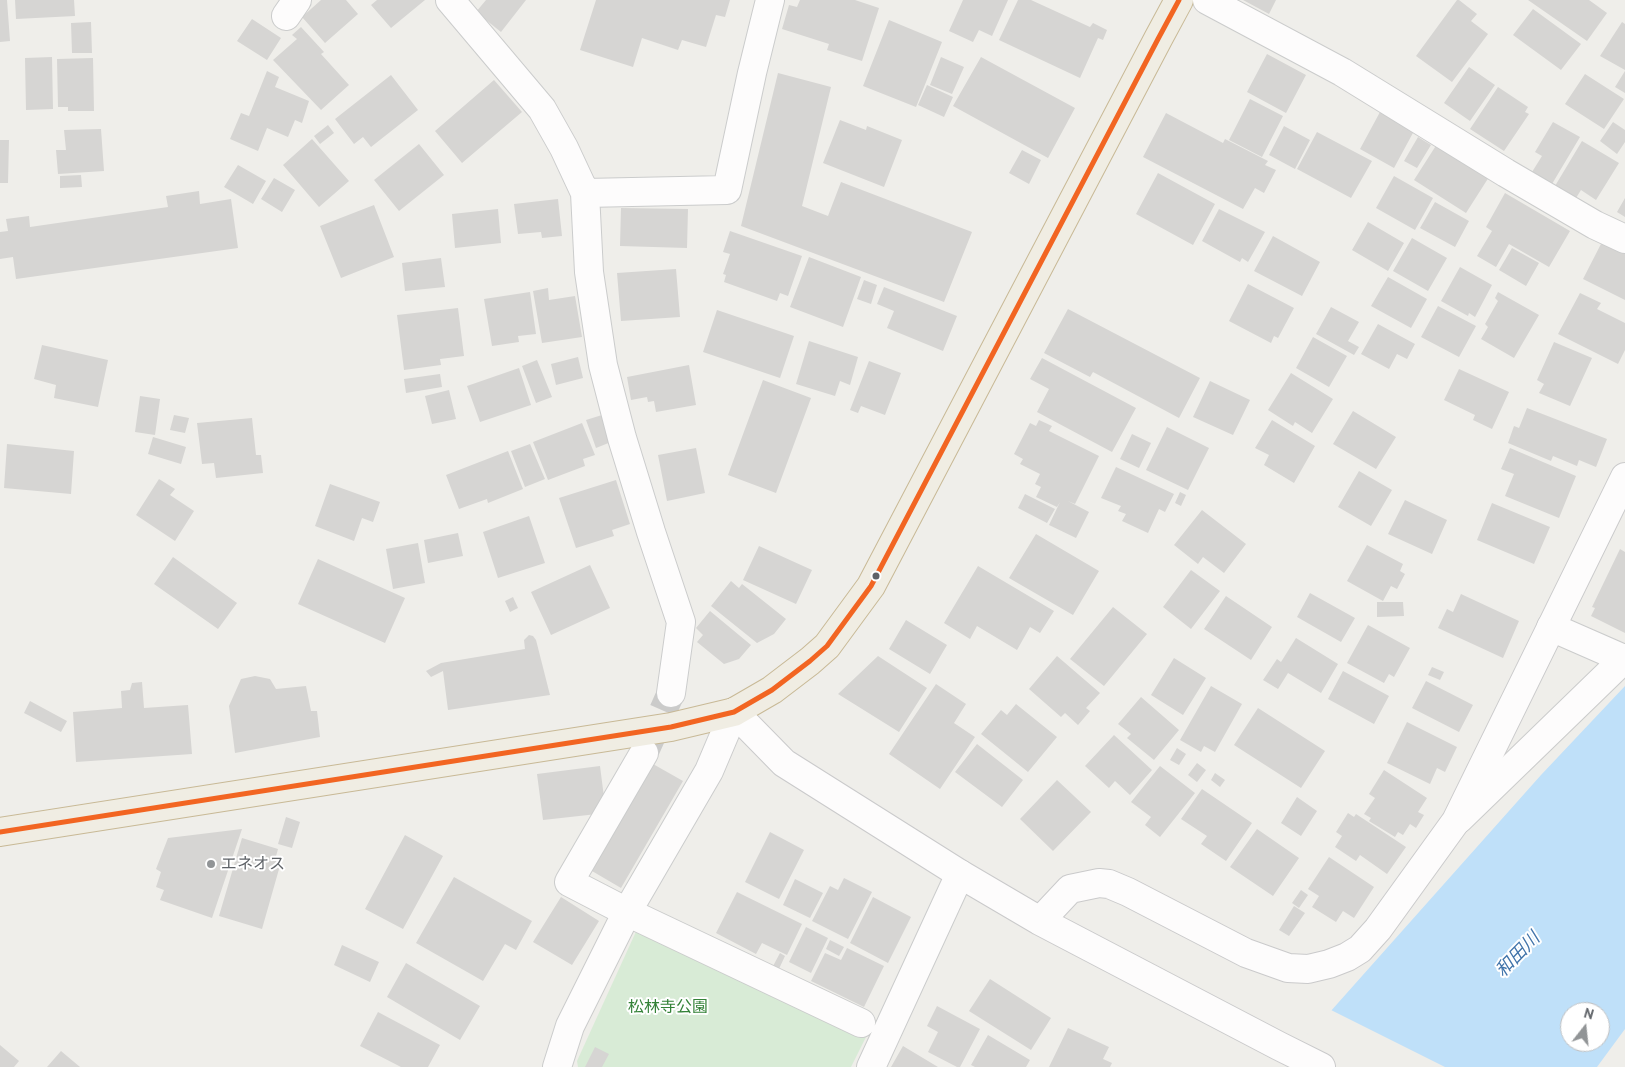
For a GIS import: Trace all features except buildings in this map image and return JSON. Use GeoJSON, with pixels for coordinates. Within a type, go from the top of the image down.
{"type":"FeatureCollection","features":[{"type":"Feature","properties":{"kind":"highway"},"geometry":{"type":"LineString","coordinates":[[0,832],[671,727],[734,712],[772,690],[810,662],[827,646],[871,586],[1180,0]]}},
{"type":"Feature","properties":{"kind":"street"},"geometry":{"type":"LineString","coordinates":[[450,0],[542,109],[564,148],[585,193],[589,272],[603,365],[622,438],[651,532],[682,622],[671,694]]}},
{"type":"Feature","properties":{"kind":"street"},"geometry":{"type":"LineString","coordinates":[[585,193],[727,190],[770,0]]}},
{"type":"Feature","properties":{"kind":"street"},"geometry":{"type":"LineString","coordinates":[[1207,0],[1342,72],[1506,173],[1595,225],[1625,239]]}},
{"type":"Feature","properties":{"kind":"street"},"geometry":{"type":"LineString","coordinates":[[1040,922],[1070,889],[1099,883],[1109,884],[1246,953],[1288,968],[1308,969],[1329,964],[1347,957],[1360,949],[1378,929],[1456,821],[1625,477]]}},
{"type":"Feature","properties":{"kind":"street"},"geometry":{"type":"LineString","coordinates":[[1456,821],[1625,659],[1551,627]]}},
{"type":"Feature","properties":{"kind":"street"},"geometry":{"type":"LineString","coordinates":[[557,1067],[570,1026],[627,912],[709,772],[734,712],[784,763],[960,874],[1040,922],[1321,1067]]}},
{"type":"Feature","properties":{"kind":"street"},"geometry":{"type":"LineString","coordinates":[[644,754],[569,882],[627,912],[861,1022]]}},
{"type":"Feature","properties":{"kind":"street"},"geometry":{"type":"LineString","coordinates":[[870,1067],[885,1039],[938,918],[960,874]]}},
{"type":"Feature","properties":{"kind":"green space","name":"松林寺公園"},"geometry":{"type":"Polygon","coordinates":[[[639,925],[866,1037],[851,1067],[578,1067],[577,1061],[639,925]]]}},
{"type":"Feature","properties":{"kind":"water","name":"和田川"},"geometry":{"type":"Polygon","coordinates":[[[1625,686],[1625,1029],[1610,1049],[1610,1002],[1560,1002],[1560,1052],[1608,1052],[1597,1067],[1281,1067],[1541,775],[1625,686]]]}},
{"type":"Feature","properties":{"kind":"pier"},"geometry":{"type":"Polygon","coordinates":[[[1329,1009],[1445,1067],[1279,1067],[1329,1009]]]}},
{"type":"Feature","properties":{"kind":"tunnel"},"geometry":{"type":"LineString","coordinates":[[646,749],[671,693]]}},
{"type":"Feature","properties":{"kind":"transit line"},"geometry":{"type":"LineString","coordinates":[[0,832],[671,727],[734,712],[772,690],[827,646],[871,586],[1179,0]]}},
{"type":"Feature","properties":{"kind":"place","name":"エネオス"},"geometry":{"type":"Point","coordinates":[211,864]}}]}
